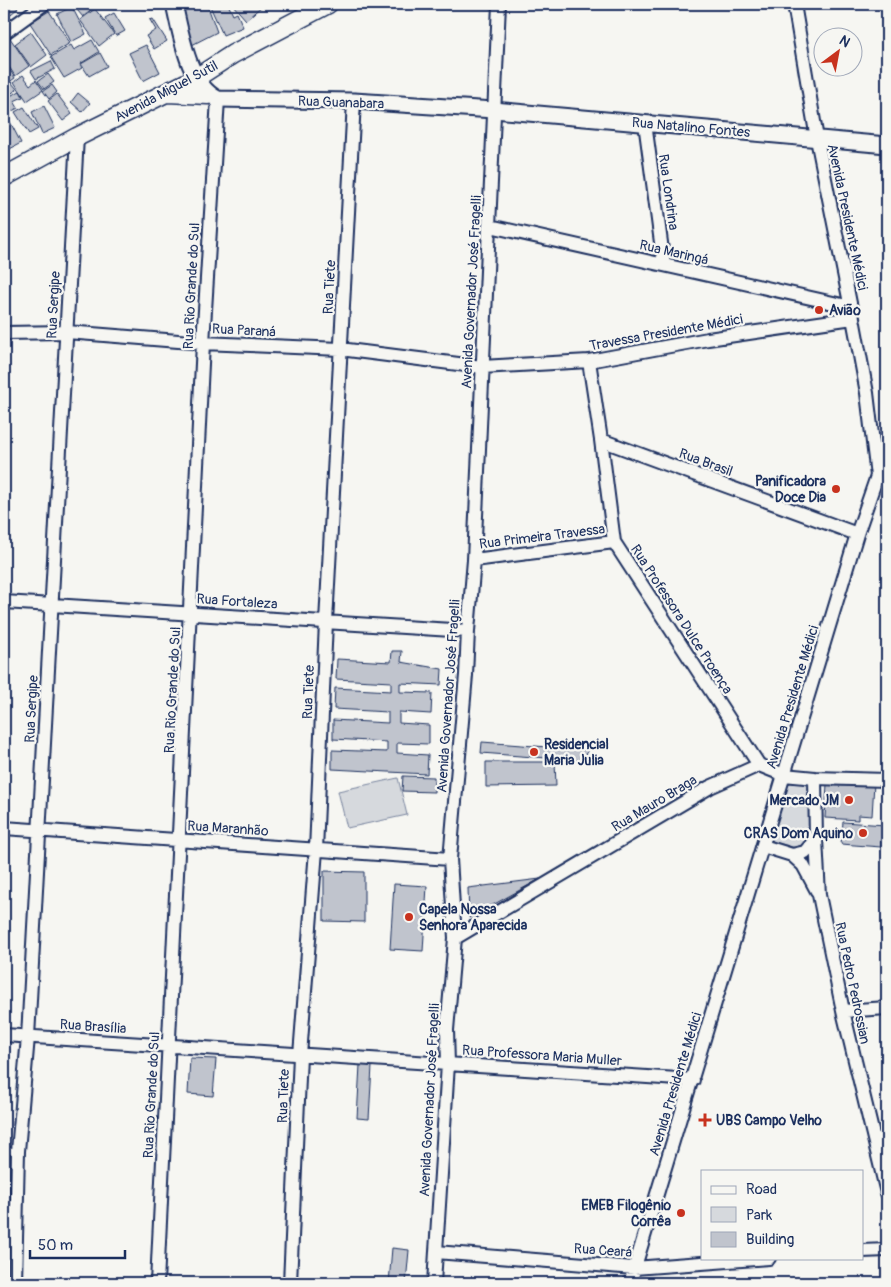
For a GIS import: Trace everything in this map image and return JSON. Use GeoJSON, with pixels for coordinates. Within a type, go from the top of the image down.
{"type":"FeatureCollection","features":[{"type":"Feature","properties":{"kind":"main road","name":"Avenida Miguel Sutil"},"geometry":{"type":"LineString","coordinates":[[4,177],[77,137],[196,78],[233,54],[328,4]]}},
{"type":"Feature","properties":{"kind":"main road"},"geometry":{"type":"LineString","coordinates":[[165,93],[213,97]]}},
{"type":"Feature","properties":{"kind":"street"},"geometry":{"type":"LineString","coordinates":[[4,33],[44,4]]}},
{"type":"Feature","properties":{"kind":"street"},"geometry":{"type":"LineString","coordinates":[[174,4],[185,49],[196,78],[213,97]]}},
{"type":"Feature","properties":{"kind":"street","name":"Avenida Governador José Fragelli"},"geometry":{"type":"LineString","coordinates":[[434,1283],[448,1064],[447,1030],[455,938],[450,859],[474,560],[499,4]]}},
{"type":"Feature","properties":{"kind":"street","name":"Avenida Presidente Médici"},"geometry":{"type":"LineString","coordinates":[[630,1283],[857,534],[882,474],[817,139],[794,4]]}},
{"type":"Feature","properties":{"kind":"street","name":"Rua Guanabara"},"geometry":{"type":"LineString","coordinates":[[213,97],[354,101],[494,110]]}},
{"type":"Feature","properties":{"kind":"street","name":"Rua Rio Grande do Sul"},"geometry":{"type":"LineString","coordinates":[[157,1283],[191,614],[213,97]]}},
{"type":"Feature","properties":{"kind":"street","name":"Rua Tiete"},"geometry":{"type":"LineString","coordinates":[[290,1283],[300,1055],[316,850],[326,622],[354,101]]}},
{"type":"Feature","properties":{"kind":"street","name":"Rua Natalino Fontes"},"geometry":{"type":"LineString","coordinates":[[494,110],[887,145]]}},
{"type":"Feature","properties":{"kind":"street","name":"Rua Londrina"},"geometry":{"type":"LineString","coordinates":[[645,123],[664,265]]}},
{"type":"Feature","properties":{"kind":"street","name":"Rua Sergipe"},"geometry":{"type":"LineString","coordinates":[[15,1283],[18,1151],[28,1037],[77,137]]}},
{"type":"Feature","properties":{"kind":"street","name":"Rua Maringá"},"geometry":{"type":"LineString","coordinates":[[490,226],[664,265],[852,313]]}},
{"type":"Feature","properties":{"kind":"street","name":"Travessa Presidente Médici"},"geometry":{"type":"LineString","coordinates":[[482,367],[589,361],[852,313]]}},
{"type":"Feature","properties":{"kind":"street","name":"Rua Paraná"},"geometry":{"type":"LineString","coordinates":[[4,333],[67,332],[203,343],[340,349],[482,367]]}},
{"type":"Feature","properties":{"kind":"street","name":"Rua Professora Dulce Proença"},"geometry":{"type":"LineString","coordinates":[[589,361],[602,440],[614,542],[759,765]]}},
{"type":"Feature","properties":{"kind":"street","name":"Rua Brasil"},"geometry":{"type":"LineString","coordinates":[[602,440],[857,534]]}},
{"type":"Feature","properties":{"kind":"street","name":"Rua Primeira Travessa"},"geometry":{"type":"LineString","coordinates":[[474,560],[614,542]]}},
{"type":"Feature","properties":{"kind":"street","name":"Rua Fortaleza"},"geometry":{"type":"LineString","coordinates":[[4,602],[468,631]]}},
{"type":"Feature","properties":{"kind":"street"},"geometry":{"type":"LineString","coordinates":[[759,765],[784,775],[887,780]]}},
{"type":"Feature","properties":{"kind":"street","name":"Rua Mauro Braga"},"geometry":{"type":"LineString","coordinates":[[455,938],[710,787],[759,765]]}},
{"type":"Feature","properties":{"kind":"street","name":"Rua Pedro Pedrossian"},"geometry":{"type":"LineString","coordinates":[[816,778],[816,839],[819,895],[843,1011],[887,1194]]}},
{"type":"Feature","properties":{"kind":"street","name":"Rua Maranhão"},"geometry":{"type":"LineString","coordinates":[[4,828],[450,859]]}},
{"type":"Feature","properties":{"kind":"street"},"geometry":{"type":"LineString","coordinates":[[763,846],[792,855],[806,852],[816,839]]}},
{"type":"Feature","properties":{"kind":"street","name":"Rua Pedro Pedrossian"},"geometry":{"type":"LineString","coordinates":[[792,855],[803,865],[819,895]]}},
{"type":"Feature","properties":{"kind":"street"},"geometry":{"type":"LineString","coordinates":[[843,1011],[887,1008]]}},
{"type":"Feature","properties":{"kind":"street","name":"Rua Brasília"},"geometry":{"type":"LineString","coordinates":[[4,1036],[300,1055]]}},
{"type":"Feature","properties":{"kind":"street","name":"Rua Professora Maria Muller"},"geometry":{"type":"LineString","coordinates":[[300,1055],[692,1080]]}},
{"type":"Feature","properties":{"kind":"street"},"geometry":{"type":"LineString","coordinates":[[864,1251],[887,1250]]}},
{"type":"Feature","properties":{"kind":"street","name":"Rua Ceará"},"geometry":{"type":"LineString","coordinates":[[436,1252],[634,1268],[742,1260]]}},
{"type":"Feature","properties":{"kind":"lane"},"geometry":{"type":"LineString","coordinates":[[4,1150],[18,1151]]}},
{"type":"Feature","properties":{"kind":"green space"},"geometry":{"type":"Polygon","coordinates":[[[398,778],[407,815],[347,828],[338,791],[398,778]]]}},
{"type":"Feature","properties":{"kind":"green space"},"geometry":{"type":"Polygon","coordinates":[[[794,778],[807,781],[811,787],[814,877],[797,848],[769,841],[788,784],[794,778]]]}},
{"type":"Feature","properties":{"kind":"building"},"geometry":{"type":"Polygon","coordinates":[[[4,4],[14,4],[18,8],[4,20],[4,4]]]}},
{"type":"Feature","properties":{"kind":"building"},"geometry":{"type":"Polygon","coordinates":[[[72,4],[93,4],[95,7],[83,17],[72,4]]]}},
{"type":"Feature","properties":{"kind":"building"},"geometry":{"type":"Polygon","coordinates":[[[181,4],[207,4],[217,32],[190,46],[181,4]]]}},
{"type":"Feature","properties":{"kind":"building"},"geometry":{"type":"Polygon","coordinates":[[[209,4],[228,4],[233,15],[237,13],[243,27],[223,35],[209,4]]]}},
{"type":"Feature","properties":{"kind":"building"},"geometry":{"type":"Polygon","coordinates":[[[232,4],[262,4],[263,5],[246,20],[232,4]]]}},
{"type":"Feature","properties":{"kind":"building"},"geometry":{"type":"Polygon","coordinates":[[[72,7],[86,34],[71,42],[57,14],[72,7]]]}},
{"type":"Feature","properties":{"kind":"building"},"geometry":{"type":"Polygon","coordinates":[[[95,9],[114,34],[99,46],[80,20],[95,9]]]}},
{"type":"Feature","properties":{"kind":"building"},"geometry":{"type":"Polygon","coordinates":[[[49,11],[70,43],[51,55],[30,23],[49,11]]]}},
{"type":"Feature","properties":{"kind":"building"},"geometry":{"type":"Polygon","coordinates":[[[114,13],[125,31],[116,36],[105,18],[114,13]]]}},
{"type":"Feature","properties":{"kind":"building"},"geometry":{"type":"Polygon","coordinates":[[[153,19],[167,41],[154,49],[146,36],[156,30],[150,20],[153,19]]]}},
{"type":"Feature","properties":{"kind":"building"},"geometry":{"type":"Polygon","coordinates":[[[31,32],[47,55],[31,67],[15,44],[31,32]]]}},
{"type":"Feature","properties":{"kind":"building"},"geometry":{"type":"Polygon","coordinates":[[[10,38],[29,66],[15,76],[4,59],[4,43],[10,38]]]}},
{"type":"Feature","properties":{"kind":"building"},"geometry":{"type":"Polygon","coordinates":[[[92,40],[99,52],[80,64],[82,68],[64,78],[51,57],[71,45],[74,50],[92,40]]]}},
{"type":"Feature","properties":{"kind":"building"},"geometry":{"type":"Polygon","coordinates":[[[146,45],[160,72],[143,81],[129,53],[146,45]]]}},
{"type":"Feature","properties":{"kind":"building"},"geometry":{"type":"Polygon","coordinates":[[[100,53],[107,66],[89,76],[81,64],[100,53]]]}},
{"type":"Feature","properties":{"kind":"building"},"geometry":{"type":"Polygon","coordinates":[[[4,61],[15,78],[8,83],[4,76],[4,61]]]}},
{"type":"Feature","properties":{"kind":"building"},"geometry":{"type":"Polygon","coordinates":[[[51,61],[55,69],[36,79],[31,71],[51,61]]]}},
{"type":"Feature","properties":{"kind":"building"},"geometry":{"type":"Polygon","coordinates":[[[48,74],[54,82],[44,89],[38,81],[48,74]]]}},
{"type":"Feature","properties":{"kind":"building"},"geometry":{"type":"Polygon","coordinates":[[[23,75],[30,85],[36,80],[43,90],[27,101],[14,82],[23,75]]]}},
{"type":"Feature","properties":{"kind":"building"},"geometry":{"type":"Polygon","coordinates":[[[11,82],[17,89],[8,96],[4,92],[4,88],[11,82]]]}},
{"type":"Feature","properties":{"kind":"building"},"geometry":{"type":"Polygon","coordinates":[[[52,85],[57,92],[49,99],[43,91],[52,85]]]}},
{"type":"Feature","properties":{"kind":"building"},"geometry":{"type":"Polygon","coordinates":[[[20,91],[23,97],[14,101],[18,108],[6,114],[21,143],[4,152],[4,99],[20,91]]]}},
{"type":"Feature","properties":{"kind":"building"},"geometry":{"type":"Polygon","coordinates":[[[78,93],[90,103],[82,112],[71,102],[78,93]]]}},
{"type":"Feature","properties":{"kind":"building"},"geometry":{"type":"Polygon","coordinates":[[[57,94],[72,114],[63,121],[48,101],[57,94]]]}},
{"type":"Feature","properties":{"kind":"building"},"geometry":{"type":"Polygon","coordinates":[[[44,106],[55,128],[42,134],[32,112],[44,106]]]}},
{"type":"Feature","properties":{"kind":"building"},"geometry":{"type":"Polygon","coordinates":[[[24,107],[38,129],[29,134],[15,112],[24,107]]]}},
{"type":"Feature","properties":{"kind":"building"},"geometry":{"type":"Polygon","coordinates":[[[392,651],[402,651],[401,662],[442,669],[441,685],[400,683],[400,692],[432,693],[431,714],[399,712],[399,723],[429,725],[429,744],[397,743],[397,753],[428,755],[427,774],[332,769],[332,750],[387,752],[387,742],[333,739],[333,720],[388,723],[388,712],[334,709],[335,688],[391,691],[391,682],[336,679],[337,659],[391,662],[392,651]]]}},
{"type":"Feature","properties":{"kind":"building","name":"Residencial Maria Julia"},"geometry":{"type":"Polygon","coordinates":[[[482,742],[587,750],[586,761],[481,753],[482,742]]]}},
{"type":"Feature","properties":{"kind":"building"},"geometry":{"type":"Polygon","coordinates":[[[486,762],[555,762],[556,786],[486,787],[486,762]]]}},
{"type":"Feature","properties":{"kind":"building"},"geometry":{"type":"Polygon","coordinates":[[[403,776],[434,777],[434,792],[402,791],[403,776]]]}},
{"type":"Feature","properties":{"kind":"building","name":"Mercado JM"},"geometry":{"type":"Polygon","coordinates":[[[857,782],[874,783],[872,816],[858,815],[858,820],[825,818],[827,784],[857,786],[857,782]]]}},
{"type":"Feature","properties":{"kind":"building","name":"CRAS Dom Aquino"},"geometry":{"type":"Polygon","coordinates":[[[843,822],[885,825],[884,840],[881,840],[881,847],[841,844],[843,822]]]}},
{"type":"Feature","properties":{"kind":"building"},"geometry":{"type":"Polygon","coordinates":[[[324,871],[364,872],[364,922],[324,921],[324,871]]]}},
{"type":"Feature","properties":{"kind":"building"},"geometry":{"type":"Polygon","coordinates":[[[540,879],[469,918],[468,888],[540,879]]]}},
{"type":"Feature","properties":{"kind":"building","name":"Capela Nossa Senhora Aparecida"},"geometry":{"type":"Polygon","coordinates":[[[394,884],[427,886],[423,951],[390,949],[394,884]]]}},
{"type":"Feature","properties":{"kind":"building"},"geometry":{"type":"Polygon","coordinates":[[[190,1058],[216,1059],[213,1096],[188,1094],[190,1058]]]}},
{"type":"Feature","properties":{"kind":"building"},"geometry":{"type":"Polygon","coordinates":[[[360,1065],[372,1066],[369,1119],[357,1118],[360,1065]]]}},
{"type":"Feature","properties":{"kind":"building"},"geometry":{"type":"Polygon","coordinates":[[[392,1248],[409,1250],[406,1283],[389,1283],[392,1248]]]}},
{"type":"Feature","properties":{"kind":"place","name":"Avião"},"geometry":{"type":"Point","coordinates":[819,310]}},
{"type":"Feature","properties":{"kind":"place","name":"Panificadora Doce Dia"},"geometry":{"type":"Point","coordinates":[836,489]}},
{"type":"Feature","properties":{"kind":"place","name":"Residencial Maria Julia"},"geometry":{"type":"Point","coordinates":[534,752]}},
{"type":"Feature","properties":{"kind":"place","name":"Mercado JM"},"geometry":{"type":"Point","coordinates":[849,800]}},
{"type":"Feature","properties":{"kind":"place","name":"CRAS Dom Aquino"},"geometry":{"type":"Point","coordinates":[863,833]}},
{"type":"Feature","properties":{"kind":"place","name":"Capela Nossa Senhora Aparecida"},"geometry":{"type":"Point","coordinates":[409,917]}},
{"type":"Feature","properties":{"kind":"place","name":"UBS Campo Velho"},"geometry":{"type":"Point","coordinates":[705,1120]}},
{"type":"Feature","properties":{"kind":"place","name":"EMEB Filogênio Corrêa"},"geometry":{"type":"Point","coordinates":[681,1213]}}]}
